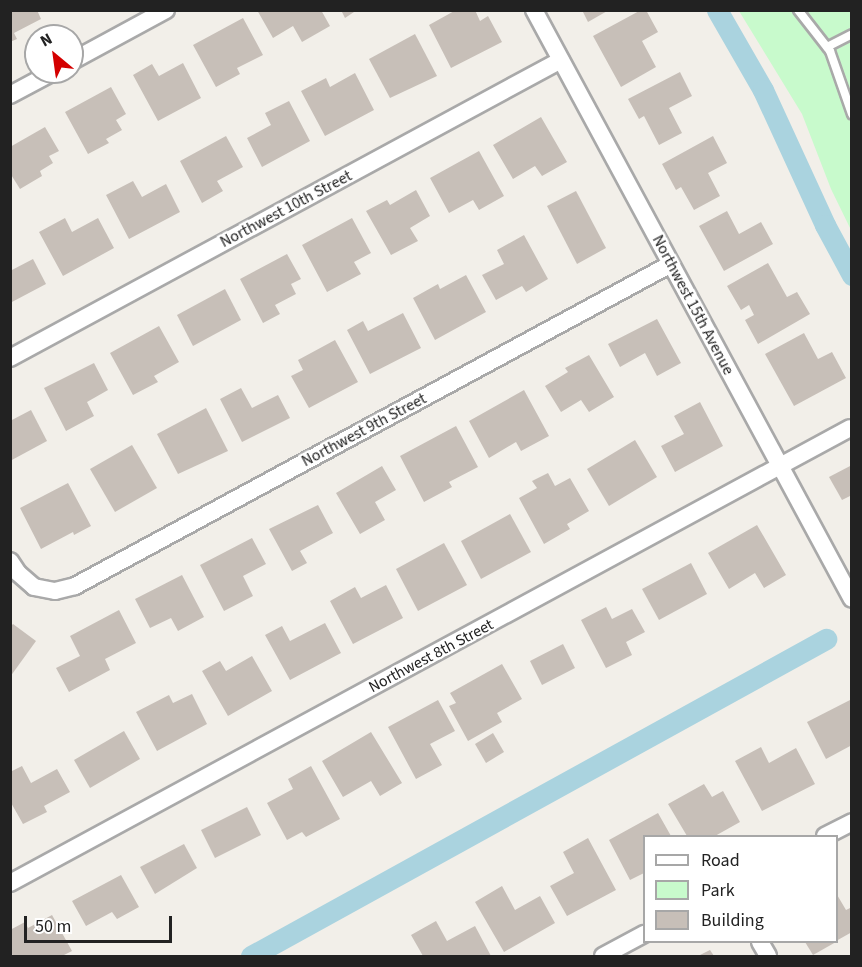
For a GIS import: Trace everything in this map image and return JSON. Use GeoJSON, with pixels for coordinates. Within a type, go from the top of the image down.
{"type":"FeatureCollection","features":[{"type":"Feature","properties":{"kind":"street"},"geometry":{"type":"LineString","coordinates":[[84,55],[166,10]]}},
{"type":"Feature","properties":{"kind":"street","name":"Northwest 15th Avenue"},"geometry":{"type":"LineString","coordinates":[[534,10],[852,599]]}},
{"type":"Feature","properties":{"kind":"street","name":"Northwest 10th Street"},"geometry":{"type":"LineString","coordinates":[[10,358],[561,60]]}},
{"type":"Feature","properties":{"kind":"street"},"geometry":{"type":"LineString","coordinates":[[10,95],[30,84]]}},
{"type":"Feature","properties":{"kind":"street","name":"Northwest 9th Street"},"geometry":{"type":"LineString","coordinates":[[10,561],[18,573],[34,587],[55,591],[75,586],[671,264]]}},
{"type":"Feature","properties":{"kind":"street","name":"Northwest 8th Street"},"geometry":{"type":"LineString","coordinates":[[10,883],[850,428]]}},
{"type":"Feature","properties":{"kind":"street"},"geometry":{"type":"LineString","coordinates":[[829,835],[852,822]]}},
{"type":"Feature","properties":{"kind":"street"},"geometry":{"type":"LineString","coordinates":[[603,957],[643,935]]}},
{"type":"Feature","properties":{"kind":"street"},"geometry":{"type":"LineString","coordinates":[[761,943],[768,957]]}},
{"type":"Feature","properties":{"kind":"lane"},"geometry":{"type":"LineString","coordinates":[[798,10],[827,47],[848,94],[852,114]]}},
{"type":"Feature","properties":{"kind":"lane"},"geometry":{"type":"LineString","coordinates":[[827,47],[852,34]]}},
{"type":"Feature","properties":{"kind":"green space"},"geometry":{"type":"Polygon","coordinates":[[[739,11],[851,11],[851,230],[831,189],[802,114],[739,11]]]}},
{"type":"Feature","properties":{"kind":"building"},"geometry":{"type":"Polygon","coordinates":[[[10,10],[37,10],[41,19],[31,24],[24,24],[24,28],[14,33],[17,39],[10,42],[10,10]]]}},
{"type":"Feature","properties":{"kind":"building"},"geometry":{"type":"Polygon","coordinates":[[[257,10],[321,10],[330,26],[302,42],[293,26],[273,38],[257,10]]]}},
{"type":"Feature","properties":{"kind":"building"},"geometry":{"type":"Polygon","coordinates":[[[341,10],[357,10],[345,18],[341,10]]]}},
{"type":"Feature","properties":{"kind":"building"},"geometry":{"type":"Polygon","coordinates":[[[456,10],[475,10],[480,21],[488,16],[502,42],[451,68],[429,25],[456,10]]]}},
{"type":"Feature","properties":{"kind":"building"},"geometry":{"type":"Polygon","coordinates":[[[582,10],[609,10],[588,22],[582,10]]]}},
{"type":"Feature","properties":{"kind":"building"},"geometry":{"type":"Polygon","coordinates":[[[641,10],[646,10],[658,32],[642,41],[656,67],[621,87],[593,36],[641,10]]]}},
{"type":"Feature","properties":{"kind":"building"},"geometry":{"type":"Polygon","coordinates":[[[243,18],[263,55],[237,68],[240,74],[216,87],[193,45],[243,18]]]}},
{"type":"Feature","properties":{"kind":"building"},"geometry":{"type":"Polygon","coordinates":[[[415,34],[437,76],[390,98],[369,59],[415,34]]]}},
{"type":"Feature","properties":{"kind":"building"},"geometry":{"type":"Polygon","coordinates":[[[183,63],[201,98],[158,121],[133,75],[152,64],[159,76],[183,63]]]}},
{"type":"Feature","properties":{"kind":"building"},"geometry":{"type":"Polygon","coordinates":[[[680,72],[692,96],[669,108],[682,133],[659,145],[644,116],[639,119],[628,99],[680,72]]]}},
{"type":"Feature","properties":{"kind":"building"},"geometry":{"type":"Polygon","coordinates":[[[355,73],[374,110],[325,136],[301,91],[326,78],[330,87],[355,73]]]}},
{"type":"Feature","properties":{"kind":"building"},"geometry":{"type":"Polygon","coordinates":[[[111,87],[126,114],[116,120],[122,130],[106,139],[109,143],[88,154],[65,112],[111,87]]]}},
{"type":"Feature","properties":{"kind":"building"},"geometry":{"type":"Polygon","coordinates":[[[289,101],[310,141],[262,167],[247,138],[271,125],[265,113],[289,101]]]}},
{"type":"Feature","properties":{"kind":"building"},"geometry":{"type":"Polygon","coordinates":[[[541,117],[567,162],[542,176],[535,166],[513,179],[493,145],[541,117]]]}},
{"type":"Feature","properties":{"kind":"building"},"geometry":{"type":"Polygon","coordinates":[[[45,127],[59,151],[49,156],[53,163],[40,171],[42,176],[20,189],[10,173],[10,147],[45,127]]]}},
{"type":"Feature","properties":{"kind":"building"},"geometry":{"type":"Polygon","coordinates":[[[226,136],[243,167],[217,181],[223,191],[202,203],[180,161],[226,136]]]}},
{"type":"Feature","properties":{"kind":"building"},"geometry":{"type":"Polygon","coordinates":[[[713,136],[727,163],[708,173],[720,196],[694,210],[681,187],[676,190],[662,164],[713,136]]]}},
{"type":"Feature","properties":{"kind":"building"},"geometry":{"type":"Polygon","coordinates":[[[479,151],[504,196],[479,210],[473,200],[449,213],[430,178],[479,151]]]}},
{"type":"Feature","properties":{"kind":"building"},"geometry":{"type":"Polygon","coordinates":[[[133,181],[142,197],[166,184],[180,212],[129,239],[106,195],[133,181]]]}},
{"type":"Feature","properties":{"kind":"building"},"geometry":{"type":"Polygon","coordinates":[[[416,190],[430,216],[410,228],[418,241],[391,255],[366,211],[387,200],[390,205],[416,190]]]}},
{"type":"Feature","properties":{"kind":"building"},"geometry":{"type":"Polygon","coordinates":[[[576,191],[606,248],[577,264],[547,206],[576,191]]]}},
{"type":"Feature","properties":{"kind":"building"},"geometry":{"type":"Polygon","coordinates":[[[727,211],[739,234],[761,222],[773,244],[724,271],[699,226],[727,211]]]}},
{"type":"Feature","properties":{"kind":"building"},"geometry":{"type":"Polygon","coordinates":[[[65,218],[72,232],[98,218],[114,248],[63,276],[39,232],[65,218]]]}},
{"type":"Feature","properties":{"kind":"building"},"geometry":{"type":"Polygon","coordinates":[[[352,218],[371,253],[354,262],[361,274],[327,292],[302,245],[352,218]]]}},
{"type":"Feature","properties":{"kind":"building"},"geometry":{"type":"Polygon","coordinates":[[[524,235],[548,279],[526,292],[522,286],[496,300],[482,275],[504,264],[497,250],[524,235]]]}},
{"type":"Feature","properties":{"kind":"building"},"geometry":{"type":"Polygon","coordinates":[[[287,254],[301,279],[291,284],[296,294],[275,305],[280,314],[263,323],[240,279],[287,254]]]}},
{"type":"Feature","properties":{"kind":"building"},"geometry":{"type":"Polygon","coordinates":[[[33,259],[46,284],[10,303],[10,271],[33,259]]]}},
{"type":"Feature","properties":{"kind":"building"},"geometry":{"type":"Polygon","coordinates":[[[768,263],[787,297],[797,292],[810,314],[758,344],[745,320],[754,315],[749,305],[741,310],[727,286],[768,263]]]}},
{"type":"Feature","properties":{"kind":"building"},"geometry":{"type":"Polygon","coordinates":[[[466,275],[486,312],[435,340],[413,298],[438,284],[440,289],[466,275]]]}},
{"type":"Feature","properties":{"kind":"building"},"geometry":{"type":"Polygon","coordinates":[[[225,289],[241,320],[193,346],[177,315],[225,289]]]}},
{"type":"Feature","properties":{"kind":"building"},"geometry":{"type":"Polygon","coordinates":[[[403,313],[421,348],[370,374],[347,330],[363,321],[368,331],[403,313]]]}},
{"type":"Feature","properties":{"kind":"building"},"geometry":{"type":"Polygon","coordinates":[[[657,319],[681,363],[657,376],[645,353],[620,367],[608,344],[657,319]]]}},
{"type":"Feature","properties":{"kind":"building"},"geometry":{"type":"Polygon","coordinates":[[[159,326],[179,362],[154,376],[158,382],[133,395],[110,353],[159,326]]]}},
{"type":"Feature","properties":{"kind":"building"},"geometry":{"type":"Polygon","coordinates":[[[804,333],[818,359],[832,352],[846,378],[794,406],[765,354],[804,333]]]}},
{"type":"Feature","properties":{"kind":"building"},"geometry":{"type":"Polygon","coordinates":[[[335,340],[358,382],[309,408],[291,376],[303,370],[298,360],[335,340]]]}},
{"type":"Feature","properties":{"kind":"building"},"geometry":{"type":"Polygon","coordinates":[[[589,355],[614,397],[589,412],[581,400],[561,412],[545,386],[568,372],[565,368],[589,355]]]}},
{"type":"Feature","properties":{"kind":"building"},"geometry":{"type":"Polygon","coordinates":[[[94,363],[108,390],[87,402],[94,416],[66,431],[44,388],[94,363]]]}},
{"type":"Feature","properties":{"kind":"building"},"geometry":{"type":"Polygon","coordinates":[[[241,388],[252,408],[278,395],[290,418],[242,442],[220,399],[241,388]]]}},
{"type":"Feature","properties":{"kind":"building"},"geometry":{"type":"Polygon","coordinates":[[[524,390],[549,436],[521,451],[516,442],[489,458],[469,421],[524,390]]]}},
{"type":"Feature","properties":{"kind":"building"},"geometry":{"type":"Polygon","coordinates":[[[700,402],[723,446],[675,472],[661,446],[684,434],[674,416],[700,402]]]}},
{"type":"Feature","properties":{"kind":"building"},"geometry":{"type":"Polygon","coordinates":[[[206,408],[228,451],[178,474],[157,434],[206,408]]]}},
{"type":"Feature","properties":{"kind":"building"},"geometry":{"type":"Polygon","coordinates":[[[31,410],[47,441],[10,461],[10,421],[31,410]]]}},
{"type":"Feature","properties":{"kind":"building"},"geometry":{"type":"Polygon","coordinates":[[[456,426],[478,467],[449,482],[452,487],[424,502],[400,456],[456,426]]]}},
{"type":"Feature","properties":{"kind":"building"},"geometry":{"type":"Polygon","coordinates":[[[635,440],[657,477],[609,506],[587,469],[635,440]]]}},
{"type":"Feature","properties":{"kind":"building"},"geometry":{"type":"Polygon","coordinates":[[[132,445],[157,488],[115,512],[90,469],[132,445]]]}},
{"type":"Feature","properties":{"kind":"building"},"geometry":{"type":"Polygon","coordinates":[[[852,465],[852,495],[842,500],[829,477],[852,465]]]}},
{"type":"Feature","properties":{"kind":"building"},"geometry":{"type":"Polygon","coordinates":[[[382,466],[396,490],[375,502],[385,520],[360,534],[336,493],[382,466]]]}},
{"type":"Feature","properties":{"kind":"building"},"geometry":{"type":"Polygon","coordinates":[[[548,473],[555,486],[570,478],[589,511],[567,524],[570,529],[544,544],[519,498],[537,488],[532,481],[548,473]]]}},
{"type":"Feature","properties":{"kind":"building"},"geometry":{"type":"Polygon","coordinates":[[[68,483],[91,526],[74,535],[73,532],[41,549],[20,508],[68,483]]]}},
{"type":"Feature","properties":{"kind":"building"},"geometry":{"type":"Polygon","coordinates":[[[318,505],[333,533],[300,551],[307,563],[292,571],[269,529],[318,505]]]}},
{"type":"Feature","properties":{"kind":"building"},"geometry":{"type":"Polygon","coordinates":[[[510,514],[531,552],[481,579],[461,541],[510,514]]]}},
{"type":"Feature","properties":{"kind":"building"},"geometry":{"type":"Polygon","coordinates":[[[757,525],[786,575],[764,588],[755,573],[729,589],[708,553],[757,525]]]}},
{"type":"Feature","properties":{"kind":"building"},"geometry":{"type":"Polygon","coordinates":[[[252,538],[266,564],[243,576],[253,596],[224,611],[200,565],[252,538]]]}},
{"type":"Feature","properties":{"kind":"building"},"geometry":{"type":"Polygon","coordinates":[[[444,543],[467,585],[418,611],[396,569],[444,543]]]}},
{"type":"Feature","properties":{"kind":"building"},"geometry":{"type":"Polygon","coordinates":[[[691,563],[707,594],[659,620],[642,589],[691,563]]]}},
{"type":"Feature","properties":{"kind":"building"},"geometry":{"type":"Polygon","coordinates":[[[182,575],[204,617],[178,631],[171,618],[150,628],[135,599],[182,575]]]}},
{"type":"Feature","properties":{"kind":"building"},"geometry":{"type":"Polygon","coordinates":[[[386,585],[403,618],[353,644],[330,601],[355,587],[361,598],[386,585]]]}},
{"type":"Feature","properties":{"kind":"building"},"geometry":{"type":"Polygon","coordinates":[[[606,607],[612,619],[632,609],[645,632],[626,642],[632,655],[606,668],[581,620],[606,607]]]}},
{"type":"Feature","properties":{"kind":"building"},"geometry":{"type":"Polygon","coordinates":[[[119,610],[136,643],[105,659],[110,670],[69,692],[56,668],[80,656],[70,636],[119,610]]]}},
{"type":"Feature","properties":{"kind":"building"},"geometry":{"type":"Polygon","coordinates":[[[325,623],[341,653],[290,680],[265,635],[282,626],[290,641],[325,623]]]}},
{"type":"Feature","properties":{"kind":"building"},"geometry":{"type":"Polygon","coordinates":[[[13,624],[36,641],[10,677],[10,627],[13,624]]]}},
{"type":"Feature","properties":{"kind":"building"},"geometry":{"type":"Polygon","coordinates":[[[563,644],[575,668],[542,685],[530,661],[563,644]]]}},
{"type":"Feature","properties":{"kind":"building"},"geometry":{"type":"Polygon","coordinates":[[[252,656],[272,691],[228,716],[202,671],[220,661],[226,671],[252,656]]]}},
{"type":"Feature","properties":{"kind":"building"},"geometry":{"type":"Polygon","coordinates":[[[502,664],[522,699],[497,713],[502,722],[468,741],[449,706],[456,703],[450,693],[502,664]]]}},
{"type":"Feature","properties":{"kind":"building"},"geometry":{"type":"Polygon","coordinates":[[[192,694],[207,724],[157,751],[136,712],[169,695],[173,703],[192,694]]]}},
{"type":"Feature","properties":{"kind":"building"},"geometry":{"type":"Polygon","coordinates":[[[852,699],[852,745],[826,759],[807,722],[852,699]]]}},
{"type":"Feature","properties":{"kind":"building"},"geometry":{"type":"Polygon","coordinates":[[[438,700],[455,731],[430,744],[442,765],[416,779],[388,727],[438,700]]]}},
{"type":"Feature","properties":{"kind":"building"},"geometry":{"type":"Polygon","coordinates":[[[124,731],[140,759],[90,788],[74,760],[124,731]]]}},
{"type":"Feature","properties":{"kind":"building"},"geometry":{"type":"Polygon","coordinates":[[[371,732],[402,783],[380,796],[371,781],[343,797],[322,761],[371,732]]]}},
{"type":"Feature","properties":{"kind":"building"},"geometry":{"type":"Polygon","coordinates":[[[493,733],[504,752],[486,763],[475,744],[493,733]]]}},
{"type":"Feature","properties":{"kind":"building"},"geometry":{"type":"Polygon","coordinates":[[[761,747],[769,763],[796,748],[815,784],[762,811],[735,761],[761,747]]]}},
{"type":"Feature","properties":{"kind":"building"},"geometry":{"type":"Polygon","coordinates":[[[22,766],[31,783],[57,769],[70,792],[44,806],[47,812],[23,824],[10,801],[10,772],[22,766]]]}},
{"type":"Feature","properties":{"kind":"building"},"geometry":{"type":"Polygon","coordinates":[[[311,766],[340,819],[306,837],[302,832],[287,840],[267,803],[293,789],[288,779],[311,766]]]}},
{"type":"Feature","properties":{"kind":"building"},"geometry":{"type":"Polygon","coordinates":[[[704,784],[712,797],[723,791],[740,822],[717,835],[686,835],[668,804],[704,784]]]}},
{"type":"Feature","properties":{"kind":"building"},"geometry":{"type":"Polygon","coordinates":[[[247,807],[261,835],[215,858],[201,830],[247,807]]]}},
{"type":"Feature","properties":{"kind":"building"},"geometry":{"type":"Polygon","coordinates":[[[658,813],[670,835],[643,835],[643,874],[630,880],[609,840],[658,813]]]}},
{"type":"Feature","properties":{"kind":"building"},"geometry":{"type":"Polygon","coordinates":[[[588,838],[616,890],[567,916],[550,886],[574,873],[563,852],[588,838]]]}},
{"type":"Feature","properties":{"kind":"building"},"geometry":{"type":"Polygon","coordinates":[[[184,844],[197,868],[155,894],[140,867],[184,844]]]}},
{"type":"Feature","properties":{"kind":"building"},"geometry":{"type":"Polygon","coordinates":[[[121,875],[139,907],[117,919],[112,912],[86,926],[72,901],[121,875]]]}},
{"type":"Feature","properties":{"kind":"building"},"geometry":{"type":"Polygon","coordinates":[[[502,886],[515,910],[540,896],[555,923],[504,952],[475,902],[502,886]]]}},
{"type":"Feature","properties":{"kind":"building"},"geometry":{"type":"Polygon","coordinates":[[[838,896],[846,910],[852,907],[852,932],[838,940],[838,896]]]}},
{"type":"Feature","properties":{"kind":"building"},"geometry":{"type":"Polygon","coordinates":[[[52,915],[72,951],[62,956],[13,956],[10,951],[10,930],[25,922],[28,928],[52,915]]]}},
{"type":"Feature","properties":{"kind":"building"},"geometry":{"type":"Polygon","coordinates":[[[436,921],[447,941],[475,926],[491,956],[423,956],[411,935],[436,921]]]}},
{"type":"Feature","properties":{"kind":"building"},"geometry":{"type":"Polygon","coordinates":[[[806,943],[834,943],[813,955],[806,943]]]}},
{"type":"Feature","properties":{"kind":"building"},"geometry":{"type":"Polygon","coordinates":[[[710,950],[714,956],[698,956],[710,950]]]}},
{"type":"Feature","properties":{"kind":"waterway"},"geometry":{"type":"LineString","coordinates":[[717,10],[763,90],[825,225],[852,275]]}},
{"type":"Feature","properties":{"kind":"waterway"},"geometry":{"type":"LineString","coordinates":[[251,956],[826,639]]}}]}
